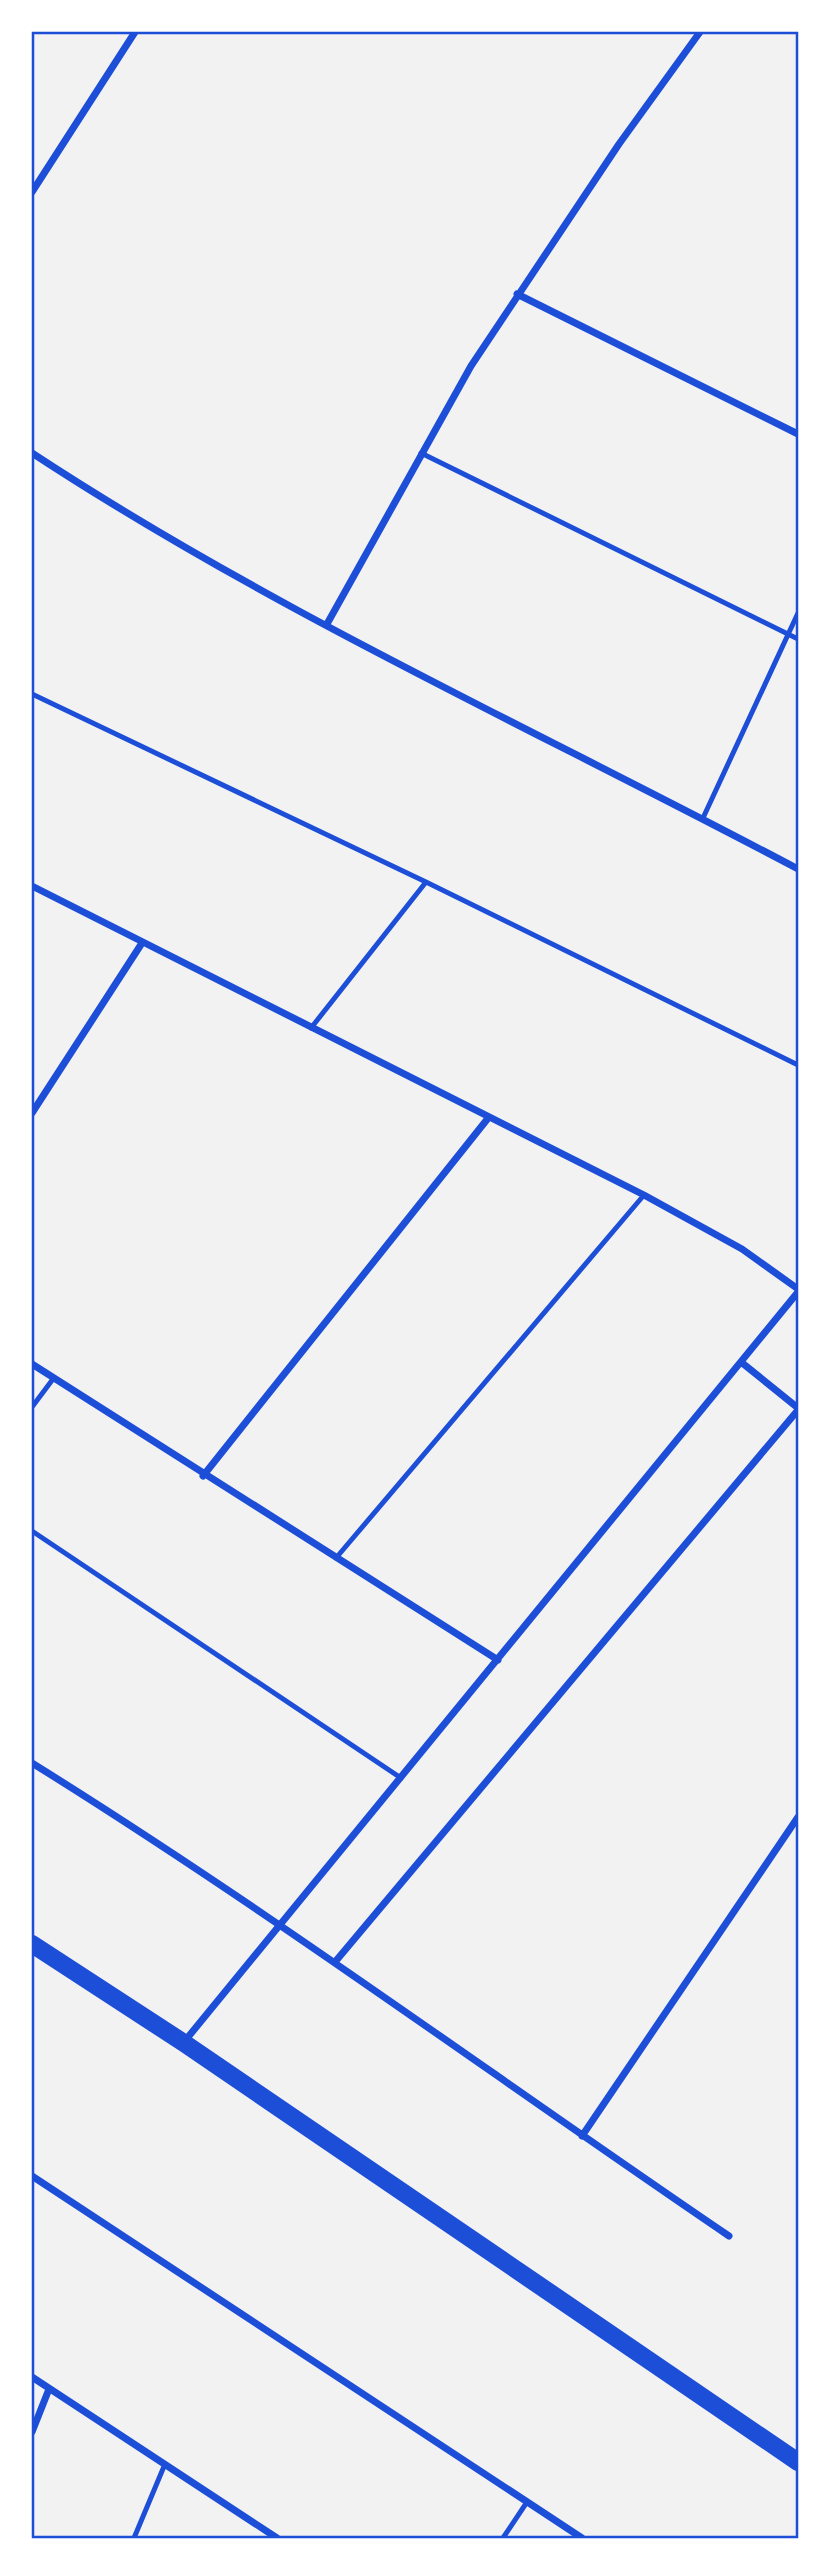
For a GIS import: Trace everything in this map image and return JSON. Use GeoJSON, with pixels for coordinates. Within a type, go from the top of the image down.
{"type":"FeatureCollection","features":[{"type":"Feature","properties":{"kind":"main road"},"geometry":{"type":"LineString","coordinates":[[32,1944],[184,2043],[799,2462]]}},
{"type":"Feature","properties":{"kind":"street"},"geometry":{"type":"LineString","coordinates":[[32,192],[135,32]]}},
{"type":"Feature","properties":{"kind":"street"},"geometry":{"type":"LineString","coordinates":[[327,624],[421,453],[517,294],[701,32]]}},
{"type":"Feature","properties":{"kind":"street"},"geometry":{"type":"LineString","coordinates":[[517,294],[799,434]]}},
{"type":"Feature","properties":{"kind":"street"},"geometry":{"type":"LineString","coordinates":[[32,453],[95,494],[327,624],[799,869]]}},
{"type":"Feature","properties":{"kind":"street"},"geometry":{"type":"LineString","coordinates":[[32,887],[644,1195],[742,1248],[799,1291],[184,2043]]}},
{"type":"Feature","properties":{"kind":"street"},"geometry":{"type":"LineString","coordinates":[[32,1113],[142,943]]}},
{"type":"Feature","properties":{"kind":"street"},"geometry":{"type":"LineString","coordinates":[[203,1476],[489,1116]]}},
{"type":"Feature","properties":{"kind":"street"},"geometry":{"type":"LineString","coordinates":[[335,1962],[799,1409],[741,1362]]}},
{"type":"Feature","properties":{"kind":"street"},"geometry":{"type":"LineString","coordinates":[[32,1364],[203,1476],[498,1660]]}},
{"type":"Feature","properties":{"kind":"street"},"geometry":{"type":"LineString","coordinates":[[32,1763],[159,1842],[281,1924],[729,2236]]}},
{"type":"Feature","properties":{"kind":"street"},"geometry":{"type":"LineString","coordinates":[[582,2136],[799,1817]]}},
{"type":"Feature","properties":{"kind":"street"},"geometry":{"type":"LineString","coordinates":[[32,2176],[582,2539]]}},
{"type":"Feature","properties":{"kind":"street"},"geometry":{"type":"LineString","coordinates":[[32,2378],[277,2539]]}},
{"type":"Feature","properties":{"kind":"street"},"geometry":{"type":"LineString","coordinates":[[32,2432],[49,2389]]}},
{"type":"Feature","properties":{"kind":"lane"},"geometry":{"type":"LineString","coordinates":[[421,453],[799,639]]}},
{"type":"Feature","properties":{"kind":"lane"},"geometry":{"type":"LineString","coordinates":[[703,818],[799,613]]}},
{"type":"Feature","properties":{"kind":"lane"},"geometry":{"type":"LineString","coordinates":[[32,694],[426,882],[799,1065]]}},
{"type":"Feature","properties":{"kind":"lane"},"geometry":{"type":"LineString","coordinates":[[311,1028],[426,882]]}},
{"type":"Feature","properties":{"kind":"lane"},"geometry":{"type":"LineString","coordinates":[[335,1559],[644,1195]]}},
{"type":"Feature","properties":{"kind":"lane"},"geometry":{"type":"LineString","coordinates":[[32,1407],[53,1379]]}},
{"type":"Feature","properties":{"kind":"lane"},"geometry":{"type":"LineString","coordinates":[[32,1531],[401,1778]]}},
{"type":"Feature","properties":{"kind":"lane"},"geometry":{"type":"LineString","coordinates":[[134,2539],[165,2464]]}},
{"type":"Feature","properties":{"kind":"lane"},"geometry":{"type":"LineString","coordinates":[[503,2539],[527,2502]]}}]}
